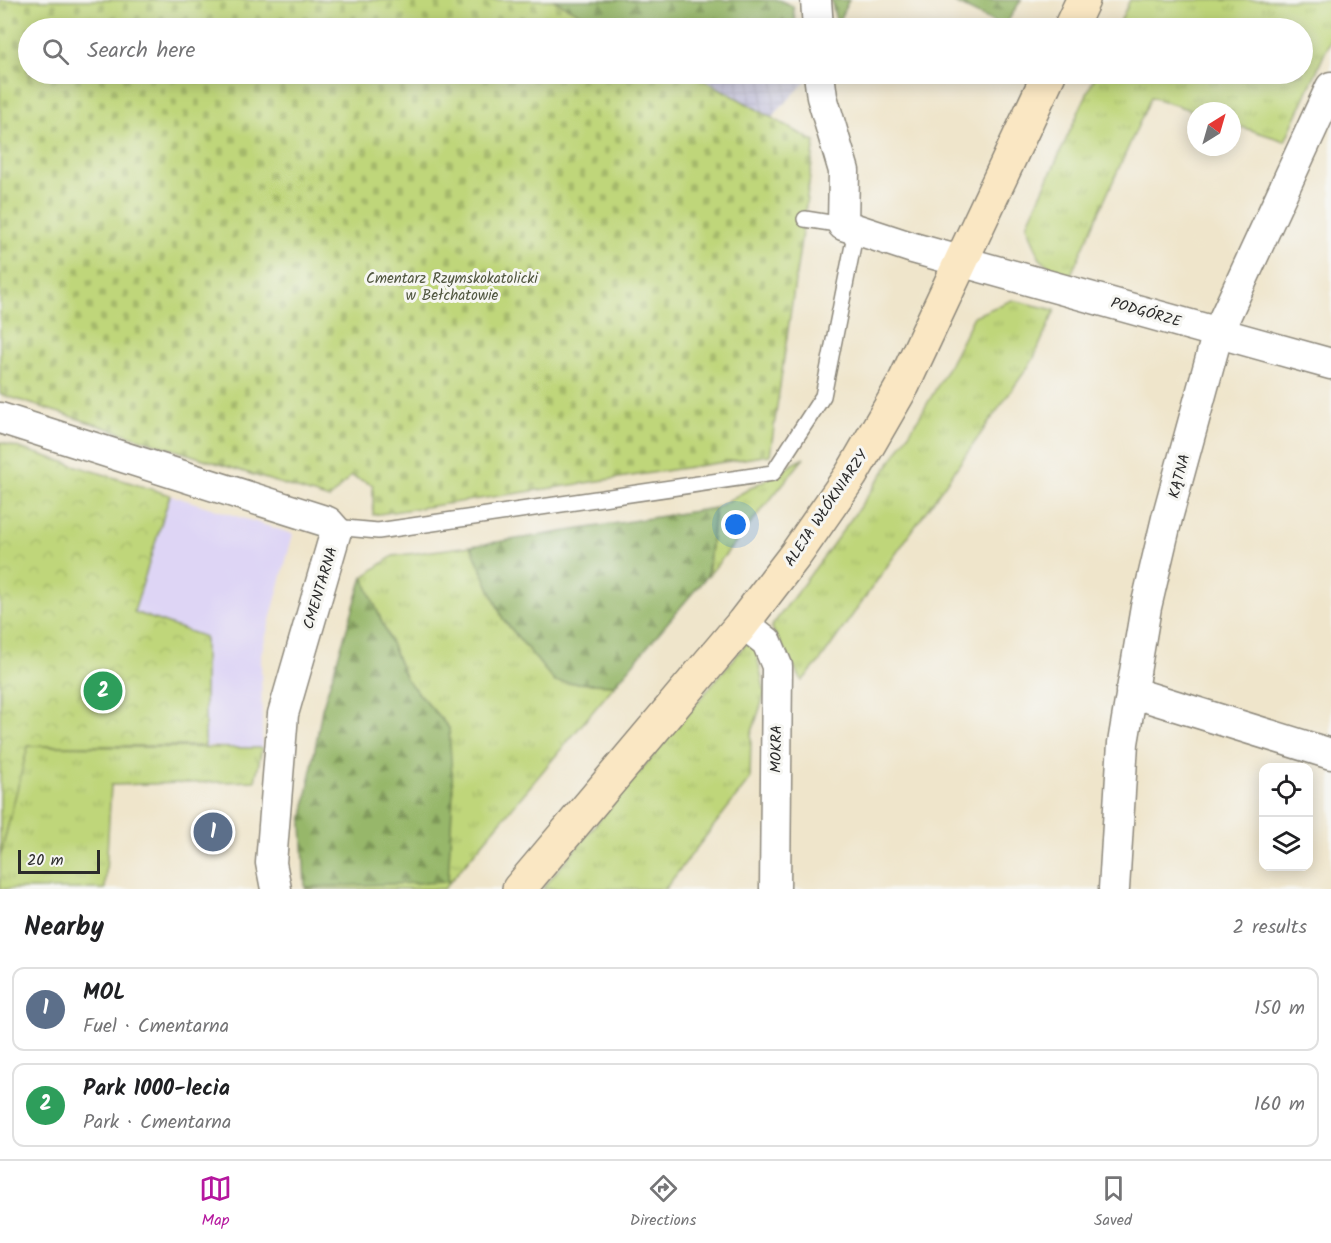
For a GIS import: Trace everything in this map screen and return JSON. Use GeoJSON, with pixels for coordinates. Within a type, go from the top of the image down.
{"type":"FeatureCollection","features":[{"type":"Feature","properties":{"kind":"main road"},"geometry":{"type":"LineString","coordinates":[[1075,18],[1083,0]]}},
{"type":"Feature","properties":{"kind":"main road","name":"ALEJA WŁÓKNIARZY"},"geometry":{"type":"LineString","coordinates":[[519,889],[742,623],[796,554],[851,474],[903,385],[1044,84]]}},
{"type":"Feature","properties":{"kind":"street"},"geometry":{"type":"LineString","coordinates":[[816,0],[817,18]]}},
{"type":"Feature","properties":{"kind":"street"},"geometry":{"type":"LineString","coordinates":[[820,84],[844,171],[850,228]]}},
{"type":"Feature","properties":{"kind":"street","name":"KĄTNA"},"geometry":{"type":"LineString","coordinates":[[1114,889],[1122,743],[1146,607],[1167,518],[1218,332],[1331,87]]}},
{"type":"Feature","properties":{"kind":"street","name":"PODGÓRZE"},"geometry":{"type":"LineString","coordinates":[[850,228],[913,248],[1331,364]]}},
{"type":"Feature","properties":{"kind":"street","name":"CMENTARNA"},"geometry":{"type":"LineString","coordinates":[[0,418],[328,522],[336,531],[283,714],[271,863],[276,889]]}},
{"type":"Feature","properties":{"kind":"street","name":"MOKRA"},"geometry":{"type":"LineString","coordinates":[[742,623],[767,642],[777,666],[775,889]]}},
{"type":"Feature","properties":{"kind":"street"},"geometry":{"type":"LineString","coordinates":[[1131,692],[1331,754]]}},
{"type":"Feature","properties":{"kind":"lane"},"geometry":{"type":"LineString","coordinates":[[336,531],[345,528],[378,531],[773,473],[823,396],[850,228],[805,219]]}},
{"type":"Feature","properties":{"kind":"shaded area"},"geometry":{"type":"Polygon","coordinates":[[[713,84],[803,84],[771,118],[713,84]]]}},
{"type":"Feature","properties":{"kind":"shaded area"},"geometry":{"type":"Polygon","coordinates":[[[170,495],[293,534],[261,654],[262,748],[205,746],[205,637],[134,612],[170,495]]]}},
{"type":"Feature","properties":{"kind":"green space","name":"Cmentarz Rzymskokatolicki w Bełchatowie"},"geometry":{"type":"Polygon","coordinates":[[[0,0],[553,0],[588,18],[18,18],[18,84],[712,84],[815,142],[770,455],[373,515],[373,485],[351,476],[329,499],[0,394],[0,0]]]}},
{"type":"Feature","properties":{"kind":"green space"},"geometry":{"type":"Polygon","coordinates":[[[553,0],[779,0],[793,6],[795,18],[588,18],[553,0]]]}},
{"type":"Feature","properties":{"kind":"green space"},"geometry":{"type":"Polygon","coordinates":[[[831,0],[849,0],[840,18],[836,18],[831,0]]]}},
{"type":"Feature","properties":{"kind":"green space"},"geometry":{"type":"Polygon","coordinates":[[[949,0],[1021,0],[1010,18],[986,18],[949,0]]]}},
{"type":"Feature","properties":{"kind":"green space"},"geometry":{"type":"Polygon","coordinates":[[[1130,0],[1331,0],[1331,39],[1313,79],[1313,18],[1122,18],[1130,0]]]}},
{"type":"Feature","properties":{"kind":"green space"},"geometry":{"type":"Polygon","coordinates":[[[1091,84],[1311,84],[1285,141],[1241,127],[1241,102],[1187,102],[1187,109],[1151,97],[1068,281],[1040,259],[1027,225],[1091,84]]]}},
{"type":"Feature","properties":{"kind":"green space"},"geometry":{"type":"Polygon","coordinates":[[[1012,300],[1055,310],[1033,360],[820,661],[802,681],[771,627],[881,477],[930,398],[974,316],[1012,300]]]}},
{"type":"Feature","properties":{"kind":"green space"},"geometry":{"type":"Polygon","coordinates":[[[0,442],[170,495],[134,612],[205,637],[205,746],[28,746],[0,857],[0,442]]]}},
{"type":"Feature","properties":{"kind":"green space"},"geometry":{"type":"Polygon","coordinates":[[[804,458],[708,576],[715,508],[804,458]]]}},
{"type":"Feature","properties":{"kind":"green space"},"geometry":{"type":"Polygon","coordinates":[[[715,508],[707,576],[615,685],[555,682],[503,619],[471,546],[715,508]]]}},
{"type":"Feature","properties":{"kind":"green space"},"geometry":{"type":"Polygon","coordinates":[[[471,546],[503,619],[555,682],[615,685],[444,889],[306,889],[305,887],[448,881],[449,728],[406,679],[363,577],[393,556],[471,546]]]}},
{"type":"Feature","properties":{"kind":"green space"},"geometry":{"type":"Polygon","coordinates":[[[363,577],[406,679],[449,728],[453,791],[448,882],[305,887],[302,823],[322,709],[363,577]]]}},
{"type":"Feature","properties":{"kind":"green space"},"geometry":{"type":"Polygon","coordinates":[[[755,633],[765,693],[751,735],[750,779],[665,889],[542,889],[755,633]]]}},
{"type":"Feature","properties":{"kind":"green space"},"geometry":{"type":"Polygon","coordinates":[[[27,746],[262,748],[255,781],[111,785],[105,889],[0,889],[0,857],[27,746]]]}},
{"type":"Feature","properties":{"kind":"place","name":"Park 1000-lecia"},"geometry":{"type":"Point","coordinates":[103,691]}},
{"type":"Feature","properties":{"kind":"place","name":"MOL"},"geometry":{"type":"Point","coordinates":[213,832]}}]}
